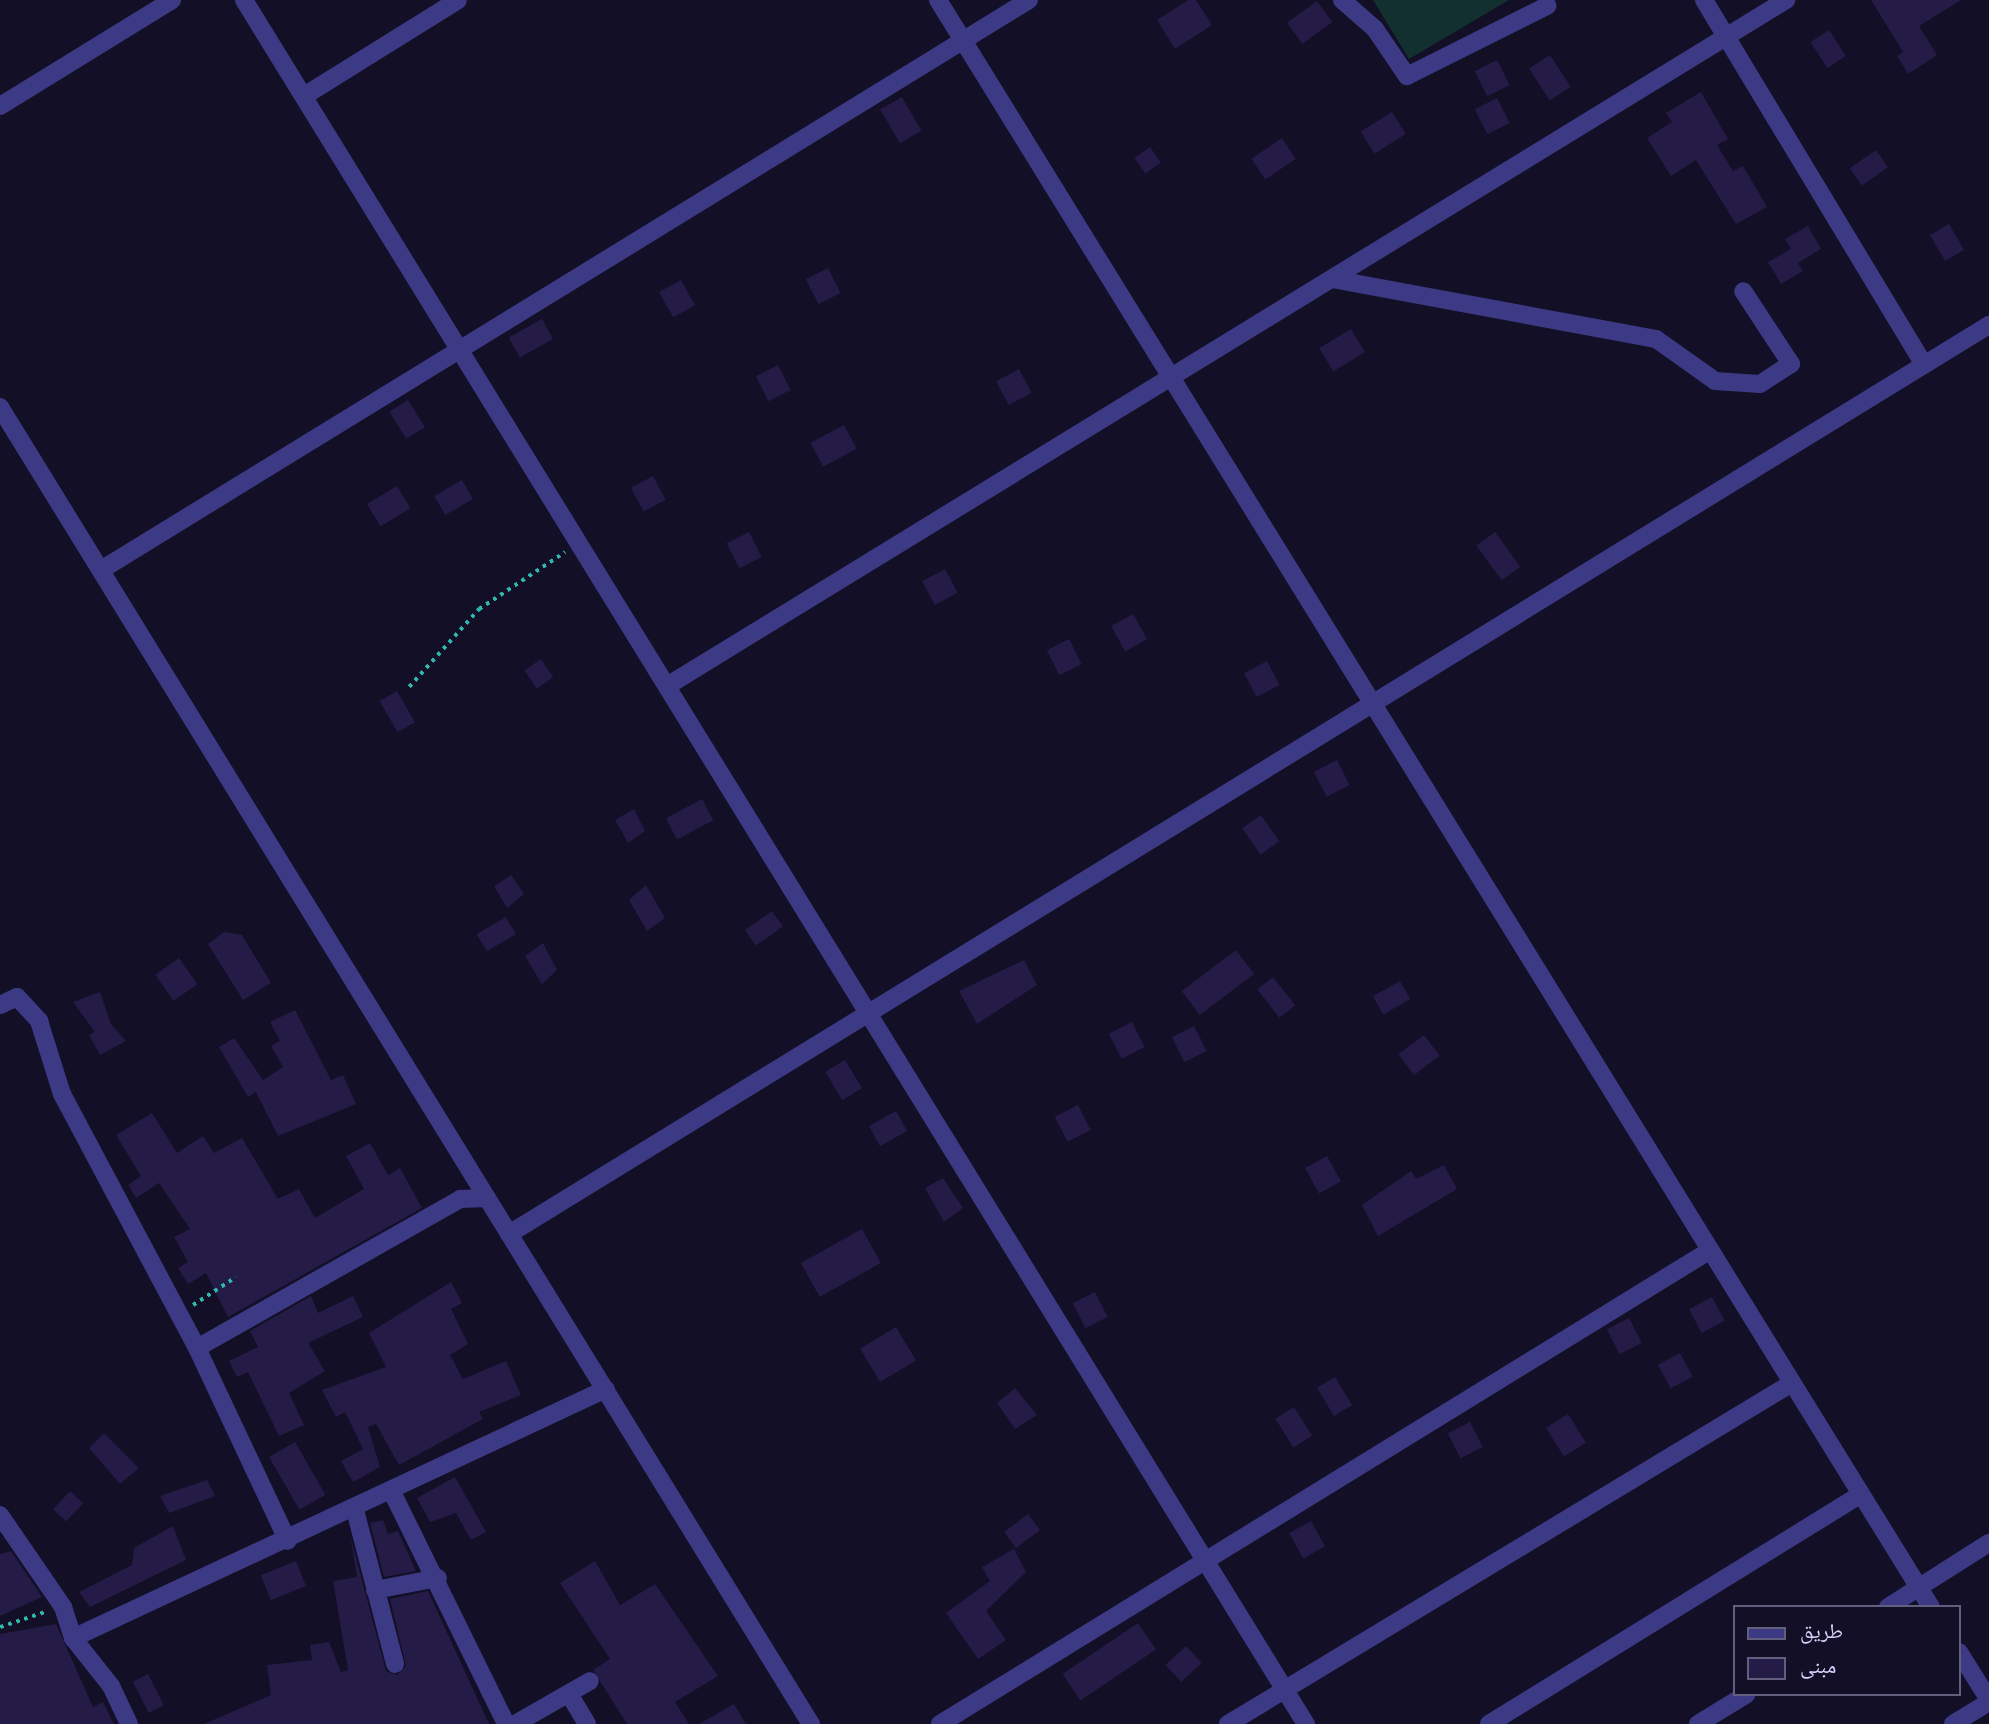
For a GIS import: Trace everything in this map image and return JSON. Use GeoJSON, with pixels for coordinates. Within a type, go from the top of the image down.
{"type":"FeatureCollection","features":[{"type":"Feature","properties":{"kind":"street"},"geometry":{"type":"LineString","coordinates":[[0,106],[172,0]]}},
{"type":"Feature","properties":{"kind":"street"},"geometry":{"type":"LineString","coordinates":[[244,0],[1306,1724]]}},
{"type":"Feature","properties":{"kind":"street"},"geometry":{"type":"LineString","coordinates":[[304,96],[458,0]]}},
{"type":"Feature","properties":{"kind":"street"},"geometry":{"type":"LineString","coordinates":[[938,0],[1370,705],[1930,1605]]}},
{"type":"Feature","properties":{"kind":"street"},"geometry":{"type":"LineString","coordinates":[[100,570],[1029,0]]}},
{"type":"Feature","properties":{"kind":"street"},"geometry":{"type":"LineString","coordinates":[[1342,0],[1374,29],[1407,76],[1547,6]]}},
{"type":"Feature","properties":{"kind":"street"},"geometry":{"type":"LineString","coordinates":[[1704,0],[1924,365]]}},
{"type":"Feature","properties":{"kind":"street"},"geometry":{"type":"LineString","coordinates":[[667,687],[1786,0]]}},
{"type":"Feature","properties":{"kind":"street"},"geometry":{"type":"LineString","coordinates":[[1332,279],[1656,339],[1715,381],[1760,384],[1791,364],[1743,290]]}},
{"type":"Feature","properties":{"kind":"street"},"geometry":{"type":"LineString","coordinates":[[509,1234],[1989,325]]}},
{"type":"Feature","properties":{"kind":"street"},"geometry":{"type":"LineString","coordinates":[[0,407],[606,1389],[808,1723]]}},
{"type":"Feature","properties":{"kind":"street"},"geometry":{"type":"LineString","coordinates":[[0,1005],[17,997],[39,1021],[62,1094],[180,1314],[288,1541]]}},
{"type":"Feature","properties":{"kind":"street"},"geometry":{"type":"LineString","coordinates":[[197,1348],[460,1199],[487,1198]]}},
{"type":"Feature","properties":{"kind":"street"},"geometry":{"type":"LineString","coordinates":[[940,1724],[1203,1557],[1710,1251]]}},
{"type":"Feature","properties":{"kind":"street"},"geometry":{"type":"LineString","coordinates":[[1228,1724],[1792,1383]]}},
{"type":"Feature","properties":{"kind":"street"},"geometry":{"type":"LineString","coordinates":[[73,1638],[355,1510],[606,1389]]}},
{"type":"Feature","properties":{"kind":"street"},"geometry":{"type":"LineString","coordinates":[[392,1492],[438,1578],[506,1724]]}},
{"type":"Feature","properties":{"kind":"street"},"geometry":{"type":"LineString","coordinates":[[1489,1724],[1861,1494]]}},
{"type":"Feature","properties":{"kind":"street"},"geometry":{"type":"LineString","coordinates":[[355,1510],[395,1664]]}},
{"type":"Feature","properties":{"kind":"street"},"geometry":{"type":"LineString","coordinates":[[0,1515],[63,1606],[73,1638],[111,1686],[129,1724]]}},
{"type":"Feature","properties":{"kind":"street"},"geometry":{"type":"LineString","coordinates":[[1891,1605],[1989,1543]]}},
{"type":"Feature","properties":{"kind":"street"},"geometry":{"type":"LineString","coordinates":[[375,1590],[438,1578]]}},
{"type":"Feature","properties":{"kind":"street"},"geometry":{"type":"LineString","coordinates":[[1953,1724],[1989,1701],[1961,1655]]}},
{"type":"Feature","properties":{"kind":"street"},"geometry":{"type":"LineString","coordinates":[[516,1724],[590,1681]]}},
{"type":"Feature","properties":{"kind":"street"},"geometry":{"type":"LineString","coordinates":[[569,1693],[587,1724]]}},
{"type":"Feature","properties":{"kind":"street"},"geometry":{"type":"LineString","coordinates":[[1698,1724],[1743,1696]]}},
{"type":"Feature","properties":{"kind":"path"},"geometry":{"type":"LineString","coordinates":[[408,687],[479,609],[579,543]]}},
{"type":"Feature","properties":{"kind":"path"},"geometry":{"type":"LineString","coordinates":[[180,1314],[236,1277]]}},
{"type":"Feature","properties":{"kind":"path"},"geometry":{"type":"LineString","coordinates":[[0,1627],[63,1606]]}},
{"type":"Feature","properties":{"kind":"green space"},"geometry":{"type":"Polygon","coordinates":[[[1373,0],[1509,0],[1409,59],[1373,0]]]}},
{"type":"Feature","properties":{"kind":"building"},"geometry":{"type":"Polygon","coordinates":[[[1188,0],[1196,0],[1212,25],[1175,49],[1157,20],[1188,0]]]}},
{"type":"Feature","properties":{"kind":"building"},"geometry":{"type":"Polygon","coordinates":[[[1871,0],[1961,0],[1919,26],[1937,55],[1908,74],[1897,56],[1903,52],[1871,0]]]}},
{"type":"Feature","properties":{"kind":"building"},"geometry":{"type":"Polygon","coordinates":[[[1317,1],[1332,22],[1302,44],[1287,23],[1317,1]]]}},
{"type":"Feature","properties":{"kind":"building"},"geometry":{"type":"Polygon","coordinates":[[[1829,30],[1846,56],[1827,68],[1811,42],[1829,30]]]}},
{"type":"Feature","properties":{"kind":"building"},"geometry":{"type":"Polygon","coordinates":[[[1550,55],[1571,87],[1550,100],[1529,69],[1550,55]]]}},
{"type":"Feature","properties":{"kind":"building"},"geometry":{"type":"Polygon","coordinates":[[[1497,60],[1510,85],[1487,96],[1475,71],[1497,60]]]}},
{"type":"Feature","properties":{"kind":"building"},"geometry":{"type":"Polygon","coordinates":[[[1701,92],[1728,139],[1717,145],[1733,171],[1743,166],[1767,207],[1736,224],[1696,160],[1671,176],[1647,138],[1672,122],[1666,113],[1701,92]]]}},
{"type":"Feature","properties":{"kind":"building"},"geometry":{"type":"Polygon","coordinates":[[[902,97],[922,131],[900,143],[880,110],[902,97]]]}},
{"type":"Feature","properties":{"kind":"building"},"geometry":{"type":"Polygon","coordinates":[[[1497,98],[1510,123],[1487,134],[1475,109],[1497,98]]]}},
{"type":"Feature","properties":{"kind":"building"},"geometry":{"type":"Polygon","coordinates":[[[1392,112],[1406,134],[1374,154],[1361,132],[1392,112]]]}},
{"type":"Feature","properties":{"kind":"building"},"geometry":{"type":"Polygon","coordinates":[[[1282,138],[1296,159],[1265,179],[1251,159],[1282,138]]]}},
{"type":"Feature","properties":{"kind":"building"},"geometry":{"type":"Polygon","coordinates":[[[1150,147],[1161,163],[1145,173],[1134,158],[1150,147]]]}},
{"type":"Feature","properties":{"kind":"building"},"geometry":{"type":"Polygon","coordinates":[[[1876,150],[1888,167],[1862,186],[1850,168],[1876,150]]]}},
{"type":"Feature","properties":{"kind":"building"},"geometry":{"type":"Polygon","coordinates":[[[1949,224],[1964,250],[1945,261],[1930,235],[1949,224]]]}},
{"type":"Feature","properties":{"kind":"building"},"geometry":{"type":"Polygon","coordinates":[[[1808,226],[1821,249],[1798,263],[1803,271],[1781,284],[1768,262],[1791,249],[1785,239],[1808,226]]]}},
{"type":"Feature","properties":{"kind":"building"},"geometry":{"type":"Polygon","coordinates":[[[828,268],[841,293],[818,304],[806,279],[828,268]]]}},
{"type":"Feature","properties":{"kind":"building"},"geometry":{"type":"Polygon","coordinates":[[[681,280],[695,305],[673,317],[659,292],[681,280]]]}},
{"type":"Feature","properties":{"kind":"building"},"geometry":{"type":"Polygon","coordinates":[[[542,319],[553,339],[520,358],[509,337],[542,319]]]}},
{"type":"Feature","properties":{"kind":"building"},"geometry":{"type":"Polygon","coordinates":[[[1351,329],[1365,352],[1333,371],[1319,348],[1351,329]]]}},
{"type":"Feature","properties":{"kind":"building"},"geometry":{"type":"Polygon","coordinates":[[[778,365],[791,390],[768,401],[756,376],[778,365]]]}},
{"type":"Feature","properties":{"kind":"building"},"geometry":{"type":"Polygon","coordinates":[[[1019,369],[1032,393],[1009,405],[996,381],[1019,369]]]}},
{"type":"Feature","properties":{"kind":"building"},"geometry":{"type":"Polygon","coordinates":[[[408,400],[425,427],[406,439],[389,412],[408,400]]]}},
{"type":"Feature","properties":{"kind":"building"},"geometry":{"type":"Polygon","coordinates":[[[844,425],[857,449],[823,467],[810,443],[844,425]]]}},
{"type":"Feature","properties":{"kind":"building"},"geometry":{"type":"Polygon","coordinates":[[[653,476],[666,500],[644,512],[631,488],[653,476]]]}},
{"type":"Feature","properties":{"kind":"building"},"geometry":{"type":"Polygon","coordinates":[[[462,480],[473,499],[445,515],[434,496],[462,480]]]}},
{"type":"Feature","properties":{"kind":"building"},"geometry":{"type":"Polygon","coordinates":[[[397,486],[410,508],[380,526],[367,504],[397,486]]]}},
{"type":"Feature","properties":{"kind":"building"},"geometry":{"type":"Polygon","coordinates":[[[749,532],[762,557],[739,568],[727,543],[749,532]]]}},
{"type":"Feature","properties":{"kind":"building"},"geometry":{"type":"Polygon","coordinates":[[[1495,532],[1520,567],[1502,580],[1476,546],[1495,532]]]}},
{"type":"Feature","properties":{"kind":"building"},"geometry":{"type":"Polygon","coordinates":[[[945,569],[958,593],[935,605],[922,581],[945,569]]]}},
{"type":"Feature","properties":{"kind":"building"},"geometry":{"type":"Polygon","coordinates":[[[1133,614],[1147,639],[1125,651],[1111,626],[1133,614]]]}},
{"type":"Feature","properties":{"kind":"building"},"geometry":{"type":"Polygon","coordinates":[[[1069,639],[1082,664],[1059,675],[1047,650],[1069,639]]]}},
{"type":"Feature","properties":{"kind":"building"},"geometry":{"type":"Polygon","coordinates":[[[541,659],[553,677],[537,688],[524,670],[541,659]]]}},
{"type":"Feature","properties":{"kind":"building"},"geometry":{"type":"Polygon","coordinates":[[[1267,661],[1280,685],[1257,697],[1244,673],[1267,661]]]}},
{"type":"Feature","properties":{"kind":"building"},"geometry":{"type":"Polygon","coordinates":[[[397,691],[415,722],[398,732],[380,701],[397,691]]]}},
{"type":"Feature","properties":{"kind":"building"},"geometry":{"type":"Polygon","coordinates":[[[1337,760],[1350,785],[1327,797],[1314,772],[1337,760]]]}},
{"type":"Feature","properties":{"kind":"building"},"geometry":{"type":"Polygon","coordinates":[[[702,799],[713,820],[677,839],[666,818],[702,799]]]}},
{"type":"Feature","properties":{"kind":"building"},"geometry":{"type":"Polygon","coordinates":[[[634,809],[645,831],[628,843],[615,820],[634,809]]]}},
{"type":"Feature","properties":{"kind":"building"},"geometry":{"type":"Polygon","coordinates":[[[1261,815],[1279,841],[1261,854],[1242,828],[1261,815]]]}},
{"type":"Feature","properties":{"kind":"building"},"geometry":{"type":"Polygon","coordinates":[[[511,875],[524,894],[507,908],[494,886],[511,875]]]}},
{"type":"Feature","properties":{"kind":"building"},"geometry":{"type":"Polygon","coordinates":[[[646,885],[665,918],[647,931],[629,900],[646,885]]]}},
{"type":"Feature","properties":{"kind":"building"},"geometry":{"type":"Polygon","coordinates":[[[772,911],[783,927],[756,945],[745,930],[772,911]]]}},
{"type":"Feature","properties":{"kind":"building"},"geometry":{"type":"Polygon","coordinates":[[[506,917],[516,934],[487,951],[477,934],[506,917]]]}},
{"type":"Feature","properties":{"kind":"building"},"geometry":{"type":"Polygon","coordinates":[[[224,932],[242,935],[271,983],[243,1000],[208,944],[224,932]]]}},
{"type":"Feature","properties":{"kind":"building"},"geometry":{"type":"Polygon","coordinates":[[[543,943],[557,970],[542,984],[525,956],[543,943]]]}},
{"type":"Feature","properties":{"kind":"building"},"geometry":{"type":"Polygon","coordinates":[[[1236,950],[1254,974],[1200,1015],[1182,991],[1236,950]]]}},
{"type":"Feature","properties":{"kind":"building"},"geometry":{"type":"Polygon","coordinates":[[[179,958],[197,984],[174,1001],[155,975],[179,958]]]}},
{"type":"Feature","properties":{"kind":"building"},"geometry":{"type":"Polygon","coordinates":[[[1024,960],[1037,985],[977,1024],[959,991],[1024,960]]]}},
{"type":"Feature","properties":{"kind":"building"},"geometry":{"type":"Polygon","coordinates":[[[1273,977],[1295,1005],[1279,1018],[1257,989],[1273,977]]]}},
{"type":"Feature","properties":{"kind":"building"},"geometry":{"type":"Polygon","coordinates":[[[1400,981],[1410,999],[1383,1014],[1373,996],[1400,981]]]}},
{"type":"Feature","properties":{"kind":"building"},"geometry":{"type":"Polygon","coordinates":[[[100,992],[111,1024],[126,1041],[100,1055],[89,1035],[95,1032],[73,1002],[100,992]]]}},
{"type":"Feature","properties":{"kind":"building"},"geometry":{"type":"Polygon","coordinates":[[[295,1010],[331,1080],[343,1075],[356,1104],[278,1136],[256,1092],[248,1097],[219,1047],[234,1038],[263,1080],[283,1067],[271,1046],[280,1041],[270,1022],[295,1010]]]}},
{"type":"Feature","properties":{"kind":"building"},"geometry":{"type":"Polygon","coordinates":[[[1132,1022],[1145,1047],[1122,1059],[1109,1034],[1132,1022]]]}},
{"type":"Feature","properties":{"kind":"building"},"geometry":{"type":"Polygon","coordinates":[[[1194,1026],[1207,1051],[1184,1062],[1172,1037],[1194,1026]]]}},
{"type":"Feature","properties":{"kind":"building"},"geometry":{"type":"Polygon","coordinates":[[[1424,1035],[1440,1056],[1414,1075],[1398,1054],[1424,1035]]]}},
{"type":"Feature","properties":{"kind":"building"},"geometry":{"type":"Polygon","coordinates":[[[845,1060],[862,1088],[842,1100],[825,1072],[845,1060]]]}},
{"type":"Feature","properties":{"kind":"building"},"geometry":{"type":"Polygon","coordinates":[[[1078,1105],[1091,1130],[1068,1142],[1055,1117],[1078,1105]]]}},
{"type":"Feature","properties":{"kind":"building"},"geometry":{"type":"Polygon","coordinates":[[[896,1111],[907,1131],[880,1146],[869,1126],[896,1111]]]}},
{"type":"Feature","properties":{"kind":"building"},"geometry":{"type":"Polygon","coordinates":[[[152,1113],[177,1153],[203,1136],[214,1153],[242,1138],[278,1199],[299,1189],[315,1218],[364,1189],[346,1156],[370,1143],[388,1175],[400,1168],[422,1208],[228,1317],[206,1273],[188,1284],[178,1268],[188,1262],[174,1237],[190,1229],[159,1183],[136,1198],[128,1185],[141,1176],[116,1135],[152,1113]]]}},
{"type":"Feature","properties":{"kind":"building"},"geometry":{"type":"Polygon","coordinates":[[[1327,1156],[1341,1181],[1319,1193],[1305,1168],[1327,1156]]]}},
{"type":"Feature","properties":{"kind":"building"},"geometry":{"type":"Polygon","coordinates":[[[1444,1165],[1457,1189],[1378,1236],[1362,1205],[1411,1171],[1416,1179],[1444,1165]]]}},
{"type":"Feature","properties":{"kind":"building"},"geometry":{"type":"Polygon","coordinates":[[[943,1178],[963,1208],[944,1222],[925,1188],[943,1178]]]}},
{"type":"Feature","properties":{"kind":"building"},"geometry":{"type":"Polygon","coordinates":[[[862,1229],[881,1263],[820,1297],[801,1263],[862,1229]]]}},
{"type":"Feature","properties":{"kind":"building"},"geometry":{"type":"Polygon","coordinates":[[[451,1282],[462,1303],[451,1309],[468,1344],[450,1355],[463,1379],[506,1361],[521,1395],[479,1412],[483,1419],[399,1465],[376,1424],[368,1427],[380,1467],[353,1482],[341,1461],[363,1449],[345,1412],[336,1417],[322,1390],[386,1367],[369,1333],[451,1282]]]}},
{"type":"Feature","properties":{"kind":"building"},"geometry":{"type":"Polygon","coordinates":[[[1095,1292],[1108,1317],[1085,1328],[1073,1303],[1095,1292]]]}},
{"type":"Feature","properties":{"kind":"building"},"geometry":{"type":"Polygon","coordinates":[[[311,1296],[318,1313],[353,1296],[363,1317],[308,1343],[325,1371],[289,1393],[304,1425],[279,1436],[248,1372],[237,1377],[229,1361],[258,1347],[250,1331],[311,1296]]]}},
{"type":"Feature","properties":{"kind":"building"},"geometry":{"type":"Polygon","coordinates":[[[1712,1297],[1725,1321],[1702,1333],[1689,1309],[1712,1297]]]}},
{"type":"Feature","properties":{"kind":"building"},"geometry":{"type":"Polygon","coordinates":[[[1629,1318],[1642,1343],[1619,1354],[1607,1329],[1629,1318]]]}},
{"type":"Feature","properties":{"kind":"building"},"geometry":{"type":"Polygon","coordinates":[[[896,1327],[916,1360],[880,1382],[860,1349],[896,1327]]]}},
{"type":"Feature","properties":{"kind":"building"},"geometry":{"type":"Polygon","coordinates":[[[1680,1353],[1693,1377],[1671,1389],[1658,1365],[1680,1353]]]}},
{"type":"Feature","properties":{"kind":"building"},"geometry":{"type":"Polygon","coordinates":[[[1335,1377],[1352,1405],[1334,1416],[1317,1388],[1335,1377]]]}},
{"type":"Feature","properties":{"kind":"building"},"geometry":{"type":"Polygon","coordinates":[[[1015,1388],[1037,1415],[1015,1429],[997,1403],[1015,1388]]]}},
{"type":"Feature","properties":{"kind":"building"},"geometry":{"type":"Polygon","coordinates":[[[1294,1407],[1312,1436],[1293,1447],[1275,1419],[1294,1407]]]}},
{"type":"Feature","properties":{"kind":"building"},"geometry":{"type":"Polygon","coordinates":[[[1568,1414],[1586,1443],[1564,1457],[1546,1428],[1568,1414]]]}},
{"type":"Feature","properties":{"kind":"building"},"geometry":{"type":"Polygon","coordinates":[[[1470,1422],[1483,1447],[1460,1458],[1448,1433],[1470,1422]]]}},
{"type":"Feature","properties":{"kind":"building"},"geometry":{"type":"Polygon","coordinates":[[[104,1433],[139,1468],[120,1484],[89,1448],[104,1433]]]}},
{"type":"Feature","properties":{"kind":"building"},"geometry":{"type":"Polygon","coordinates":[[[295,1442],[326,1495],[300,1510],[269,1457],[295,1442]]]}},
{"type":"Feature","properties":{"kind":"building"},"geometry":{"type":"Polygon","coordinates":[[[455,1477],[486,1532],[471,1540],[456,1513],[430,1522],[417,1498],[455,1477]]]}},
{"type":"Feature","properties":{"kind":"building"},"geometry":{"type":"Polygon","coordinates":[[[207,1480],[215,1496],[169,1513],[160,1496],[207,1480]]]}},
{"type":"Feature","properties":{"kind":"building"},"geometry":{"type":"Polygon","coordinates":[[[70,1491],[83,1503],[66,1522],[53,1509],[70,1491]]]}},
{"type":"Feature","properties":{"kind":"building"},"geometry":{"type":"Polygon","coordinates":[[[1028,1514],[1040,1530],[1016,1548],[1004,1532],[1028,1514]]]}},
{"type":"Feature","properties":{"kind":"building"},"geometry":{"type":"Polygon","coordinates":[[[383,1520],[388,1534],[398,1531],[416,1571],[384,1577],[370,1523],[383,1520]]]}},
{"type":"Feature","properties":{"kind":"building"},"geometry":{"type":"Polygon","coordinates":[[[1311,1521],[1325,1546],[1303,1558],[1289,1533],[1311,1521]]]}},
{"type":"Feature","properties":{"kind":"building"},"geometry":{"type":"Polygon","coordinates":[[[173,1526],[186,1560],[90,1607],[79,1592],[132,1565],[134,1548],[173,1526]]]}},
{"type":"Feature","properties":{"kind":"building"},"geometry":{"type":"Polygon","coordinates":[[[350,1535],[386,1671],[397,1675],[406,1666],[390,1599],[428,1591],[489,1724],[204,1724],[271,1695],[267,1665],[312,1660],[310,1645],[329,1642],[341,1672],[348,1670],[333,1581],[357,1577],[350,1535]]]}},
{"type":"Feature","properties":{"kind":"building"},"geometry":{"type":"Polygon","coordinates":[[[1014,1549],[1026,1572],[986,1611],[1006,1640],[978,1659],[946,1613],[990,1581],[982,1567],[1014,1549]]]}},
{"type":"Feature","properties":{"kind":"building"},"geometry":{"type":"Polygon","coordinates":[[[11,1551],[42,1597],[0,1616],[0,1554],[11,1551]]]}},
{"type":"Feature","properties":{"kind":"building"},"geometry":{"type":"Polygon","coordinates":[[[296,1561],[306,1586],[271,1600],[261,1575],[296,1561]]]}},
{"type":"Feature","properties":{"kind":"building"},"geometry":{"type":"Polygon","coordinates":[[[595,1561],[620,1605],[655,1584],[718,1676],[675,1702],[689,1724],[627,1724],[593,1670],[610,1659],[560,1583],[595,1561]]]}},
{"type":"Feature","properties":{"kind":"building"},"geometry":{"type":"Polygon","coordinates":[[[1138,1623],[1156,1650],[1080,1700],[1063,1674],[1138,1623]]]}},
{"type":"Feature","properties":{"kind":"building"},"geometry":{"type":"Polygon","coordinates":[[[56,1624],[93,1707],[103,1702],[114,1724],[0,1724],[0,1634],[56,1624]]]}},
{"type":"Feature","properties":{"kind":"building"},"geometry":{"type":"Polygon","coordinates":[[[1186,1646],[1202,1663],[1181,1682],[1166,1665],[1186,1646]]]}},
{"type":"Feature","properties":{"kind":"building"},"geometry":{"type":"Polygon","coordinates":[[[148,1674],[164,1705],[149,1713],[133,1682],[148,1674]]]}},
{"type":"Feature","properties":{"kind":"building"},"geometry":{"type":"Polygon","coordinates":[[[734,1704],[746,1724],[699,1724],[734,1704]]]}}]}
